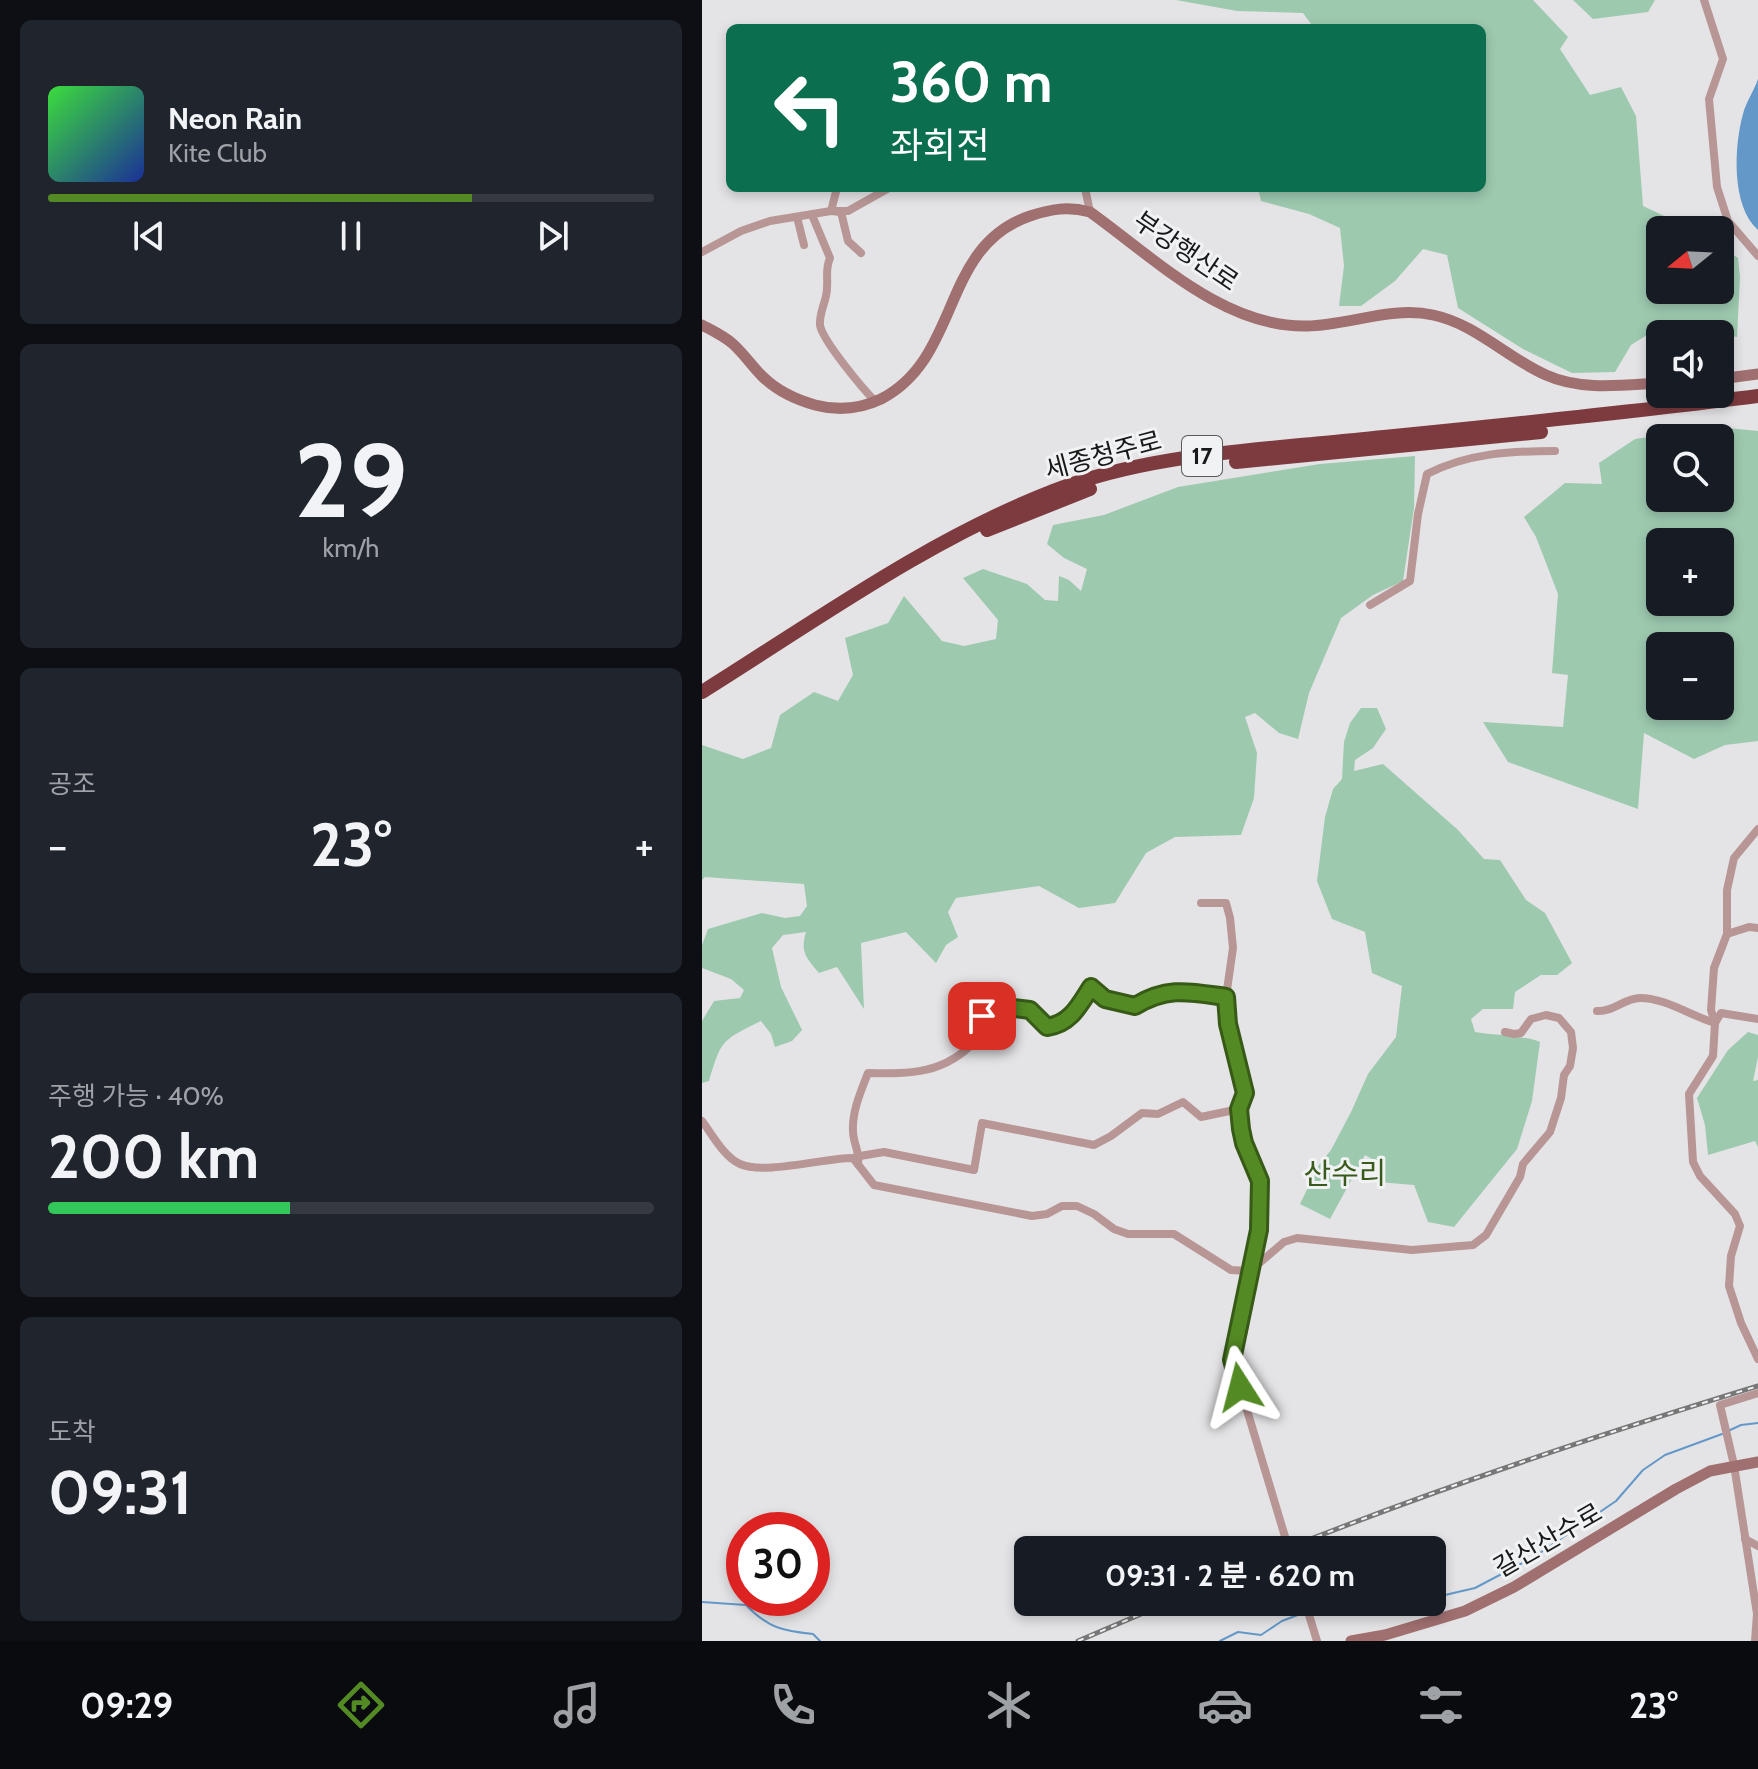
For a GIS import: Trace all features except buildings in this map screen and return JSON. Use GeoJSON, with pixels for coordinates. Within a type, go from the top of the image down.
{"type":"FeatureCollection","features":[{"type":"Feature","properties":{"kind":"highway","name":"세종청주로"},"geometry":{"type":"LineString","coordinates":[[702,692],[886,577],[996,515],[1054,490],[1115,471],[1211,455],[1593,417],[1758,396]]}},
{"type":"Feature","properties":{"kind":"highway","name":"세종청주로"},"geometry":{"type":"LineString","coordinates":[[702,701],[913,570],[992,527],[1133,475],[1758,405]]}},
{"type":"Feature","properties":{"kind":"street"},"geometry":{"type":"LineString","coordinates":[[1704,0],[1723,59],[1709,99],[1717,187],[1728,221],[1758,256]]}},
{"type":"Feature","properties":{"kind":"street"},"geometry":{"type":"LineString","coordinates":[[837,192],[836,211],[848,241],[861,253]]}},
{"type":"Feature","properties":{"kind":"street"},"geometry":{"type":"LineString","coordinates":[[702,252],[741,231],[770,221],[848,211],[881,192]]}},
{"type":"Feature","properties":{"kind":"street"},"geometry":{"type":"LineString","coordinates":[[702,325],[735,346],[769,383],[798,398],[833,408],[850,408],[875,401],[903,384],[926,359],[974,259],[993,236],[1018,220],[1047,211],[1064,208],[1090,212],[1086,192]]}},
{"type":"Feature","properties":{"kind":"street","name":"부강행산로"},"geometry":{"type":"LineString","coordinates":[[1090,212],[1202,294],[1232,310],[1256,318],[1302,326],[1394,313],[1434,315],[1474,330],[1542,374],[1555,379],[1577,384],[1646,383]]}},
{"type":"Feature","properties":{"kind":"street"},"geometry":{"type":"LineString","coordinates":[[812,215],[830,258],[826,269],[828,285],[820,328],[827,342],[875,401]]}},
{"type":"Feature","properties":{"kind":"street"},"geometry":{"type":"LineString","coordinates":[[797,217],[804,245]]}},
{"type":"Feature","properties":{"kind":"street"},"geometry":{"type":"LineString","coordinates":[[1734,377],[1758,374]]}},
{"type":"Feature","properties":{"kind":"street"},"geometry":{"type":"LineString","coordinates":[[1370,605],[1410,581],[1418,514],[1427,474],[1447,464],[1500,451],[1555,451]]}},
{"type":"Feature","properties":{"kind":"street"},"geometry":{"type":"LineString","coordinates":[[1758,829],[1734,858],[1727,890],[1727,934],[1714,968],[1711,1010],[1715,1023],[1713,1056],[1689,1094],[1693,1162],[1700,1176],[1735,1214],[1740,1226],[1731,1256],[1729,1286],[1741,1323],[1758,1359]]}},
{"type":"Feature","properties":{"kind":"street"},"geometry":{"type":"LineString","coordinates":[[1201,903],[1226,903],[1230,918],[1233,948],[1226,997],[1228,1024],[1245,1093],[1239,1109],[1244,1143],[1260,1181],[1259,1230],[1232,1360],[1285,1536]]}},
{"type":"Feature","properties":{"kind":"street"},"geometry":{"type":"LineString","coordinates":[[1727,934],[1749,927],[1758,928]]}},
{"type":"Feature","properties":{"kind":"street"},"geometry":{"type":"LineString","coordinates":[[1226,997],[1179,990],[1159,994],[1135,1006],[1105,999],[1091,987],[1066,1022],[1057,1026],[1047,1027],[1030,1010],[1006,1007],[982,1016],[976,1021],[976,1040],[960,1057],[932,1068],[901,1074],[868,1073],[852,1127],[859,1160],[874,1185],[1032,1216],[1047,1214],[1062,1206],[1077,1206],[1128,1234],[1174,1234],[1231,1270],[1250,1271],[1284,1242],[1297,1238],[1412,1250],[1473,1245],[1486,1235],[1520,1177],[1523,1164],[1550,1132],[1573,1048],[1571,1032],[1559,1018],[1546,1015],[1531,1019],[1521,1033],[1505,1032]]}},
{"type":"Feature","properties":{"kind":"street"},"geometry":{"type":"LineString","coordinates":[[1597,1011],[1608,1012],[1635,998],[1643,998],[1665,1003],[1715,1023]]}},
{"type":"Feature","properties":{"kind":"street"},"geometry":{"type":"LineString","coordinates":[[1715,1023],[1721,1013],[1758,1019]]}},
{"type":"Feature","properties":{"kind":"street"},"geometry":{"type":"LineString","coordinates":[[702,1121],[724,1151],[739,1164],[764,1168],[832,1158],[859,1160],[884,1152],[974,1170],[982,1123],[1094,1145],[1142,1113],[1158,1114],[1183,1102],[1201,1117],[1239,1109]]}},
{"type":"Feature","properties":{"kind":"street"},"geometry":{"type":"LineString","coordinates":[[1755,1641],[1757,1614],[1734,1465],[1720,1405],[1758,1393]]}},
{"type":"Feature","properties":{"kind":"street","name":"갈산산수로"},"geometry":{"type":"LineString","coordinates":[[1351,1641],[1423,1625],[1465,1611],[1514,1587],[1710,1471],[1758,1462]]}},
{"type":"Feature","properties":{"kind":"street"},"geometry":{"type":"LineString","coordinates":[[1745,1539],[1758,1546]]}},
{"type":"Feature","properties":{"kind":"street"},"geometry":{"type":"LineString","coordinates":[[1309,1616],[1317,1641]]}},
{"type":"Feature","properties":{"kind":"green space"},"geometry":{"type":"Polygon","coordinates":[[[1176,0],[1533,0],[1568,37],[1560,49],[1590,95],[1621,87],[1636,116],[1643,206],[1664,216],[1646,216],[1646,304],[1734,304],[1734,255],[1738,258],[1740,277],[1737,337],[1734,337],[1734,320],[1646,320],[1646,336],[1631,345],[1615,372],[1572,373],[1523,349],[1458,308],[1447,255],[1423,249],[1395,281],[1361,306],[1339,306],[1344,266],[1340,228],[1309,214],[1261,201],[1259,192],[1486,192],[1486,24],[1311,24],[1303,13],[1237,11],[1176,0]]]}},
{"type":"Feature","properties":{"kind":"green space"},"geometry":{"type":"Polygon","coordinates":[[[1573,0],[1655,0],[1648,12],[1593,19],[1573,0]]]}},
{"type":"Feature","properties":{"kind":"green space"},"geometry":{"type":"Polygon","coordinates":[[[1734,429],[1758,431],[1758,741],[1725,745],[1694,759],[1644,733],[1638,809],[1508,762],[1483,722],[1563,727],[1568,675],[1552,673],[1558,594],[1536,537],[1524,517],[1565,483],[1602,484],[1599,463],[1635,439],[1646,437],[1646,512],[1734,512],[1734,429]]]}},
{"type":"Feature","properties":{"kind":"green space"},"geometry":{"type":"Polygon","coordinates":[[[1415,456],[1414,508],[1403,581],[1373,595],[1341,618],[1309,693],[1298,739],[1279,733],[1255,713],[1245,717],[1257,753],[1254,798],[1241,835],[1175,837],[1146,853],[1115,903],[1079,908],[1039,886],[956,898],[948,912],[958,937],[946,945],[936,963],[906,932],[861,943],[864,1009],[837,967],[819,973],[811,963],[804,950],[806,932],[783,935],[772,948],[781,987],[802,1030],[792,1041],[775,1047],[771,1034],[761,1021],[725,1043],[709,1081],[702,1083],[702,1021],[714,1001],[740,998],[744,990],[731,979],[702,968],[702,945],[708,929],[762,913],[785,918],[800,916],[807,906],[804,884],[705,877],[702,880],[702,745],[743,759],[771,748],[780,715],[814,692],[838,701],[853,675],[845,638],[888,623],[904,596],[942,641],[964,646],[996,639],[998,620],[963,578],[983,569],[1027,584],[1045,600],[1058,601],[1059,576],[1081,591],[1087,569],[1064,558],[1047,544],[1053,525],[1104,515],[1178,487],[1320,464],[1415,456]]]}},
{"type":"Feature","properties":{"kind":"green space"},"geometry":{"type":"Polygon","coordinates":[[[1361,708],[1377,708],[1386,729],[1373,748],[1355,760],[1354,771],[1383,764],[1458,830],[1484,859],[1500,860],[1526,900],[1545,913],[1572,963],[1557,975],[1541,975],[1515,992],[1513,1009],[1483,1009],[1471,1019],[1475,1032],[1540,1042],[1532,1101],[1517,1149],[1454,1227],[1428,1222],[1414,1185],[1378,1182],[1377,1162],[1365,1155],[1330,1219],[1300,1204],[1351,1112],[1368,1074],[1396,1037],[1402,986],[1372,973],[1365,932],[1332,919],[1317,881],[1325,817],[1333,789],[1342,779],[1344,742],[1350,723],[1361,708]]]}},
{"type":"Feature","properties":{"kind":"green space"},"geometry":{"type":"Polygon","coordinates":[[[1748,1032],[1758,1035],[1753,1081],[1758,1080],[1758,1147],[1755,1141],[1708,1155],[1705,1125],[1697,1098],[1728,1050],[1748,1032]]]}},
{"type":"Feature","properties":{"kind":"water"},"geometry":{"type":"Polygon","coordinates":[[[1758,79],[1758,230],[1743,206],[1737,158],[1743,114],[1758,79]]]}},
{"type":"Feature","properties":{"kind":"waterway"},"geometry":{"type":"LineString","coordinates":[[1728,1431],[1741,1425],[1758,1423]]}},
{"type":"Feature","properties":{"kind":"waterway"},"geometry":{"type":"LineString","coordinates":[[1446,1595],[1475,1588],[1534,1557],[1616,1501],[1643,1470],[1665,1455],[1722,1434]]}},
{"type":"Feature","properties":{"kind":"waterway"},"geometry":{"type":"LineString","coordinates":[[702,1602],[746,1605],[769,1623],[784,1630],[813,1634],[820,1641]]}},
{"type":"Feature","properties":{"kind":"waterway"},"geometry":{"type":"LineString","coordinates":[[1220,1641],[1238,1632],[1261,1635],[1295,1616]]}},
{"type":"Feature","properties":{"kind":"railway"},"geometry":{"type":"LineString","coordinates":[[1319,1536],[1519,1463],[1758,1386]]}},
{"type":"Feature","properties":{"kind":"railway"},"geometry":{"type":"LineString","coordinates":[[1078,1641],[1136,1616]]}},
{"type":"Feature","properties":{"kind":"district","name":"산수리"},"geometry":{"type":"Point","coordinates":[1345,1174]}},
{"type":"Feature","properties":{"kind":"route"},"geometry":{"type":"LineString","coordinates":[[982,1016],[1006,1007],[1030,1010],[1047,1027],[1057,1026],[1066,1022],[1091,987],[1105,999],[1135,1006],[1159,994],[1179,990],[1226,997],[1235,1061],[1245,1093],[1239,1109],[1241,1129],[1260,1181],[1259,1230],[1232,1360],[1240,1387]]}}]}
